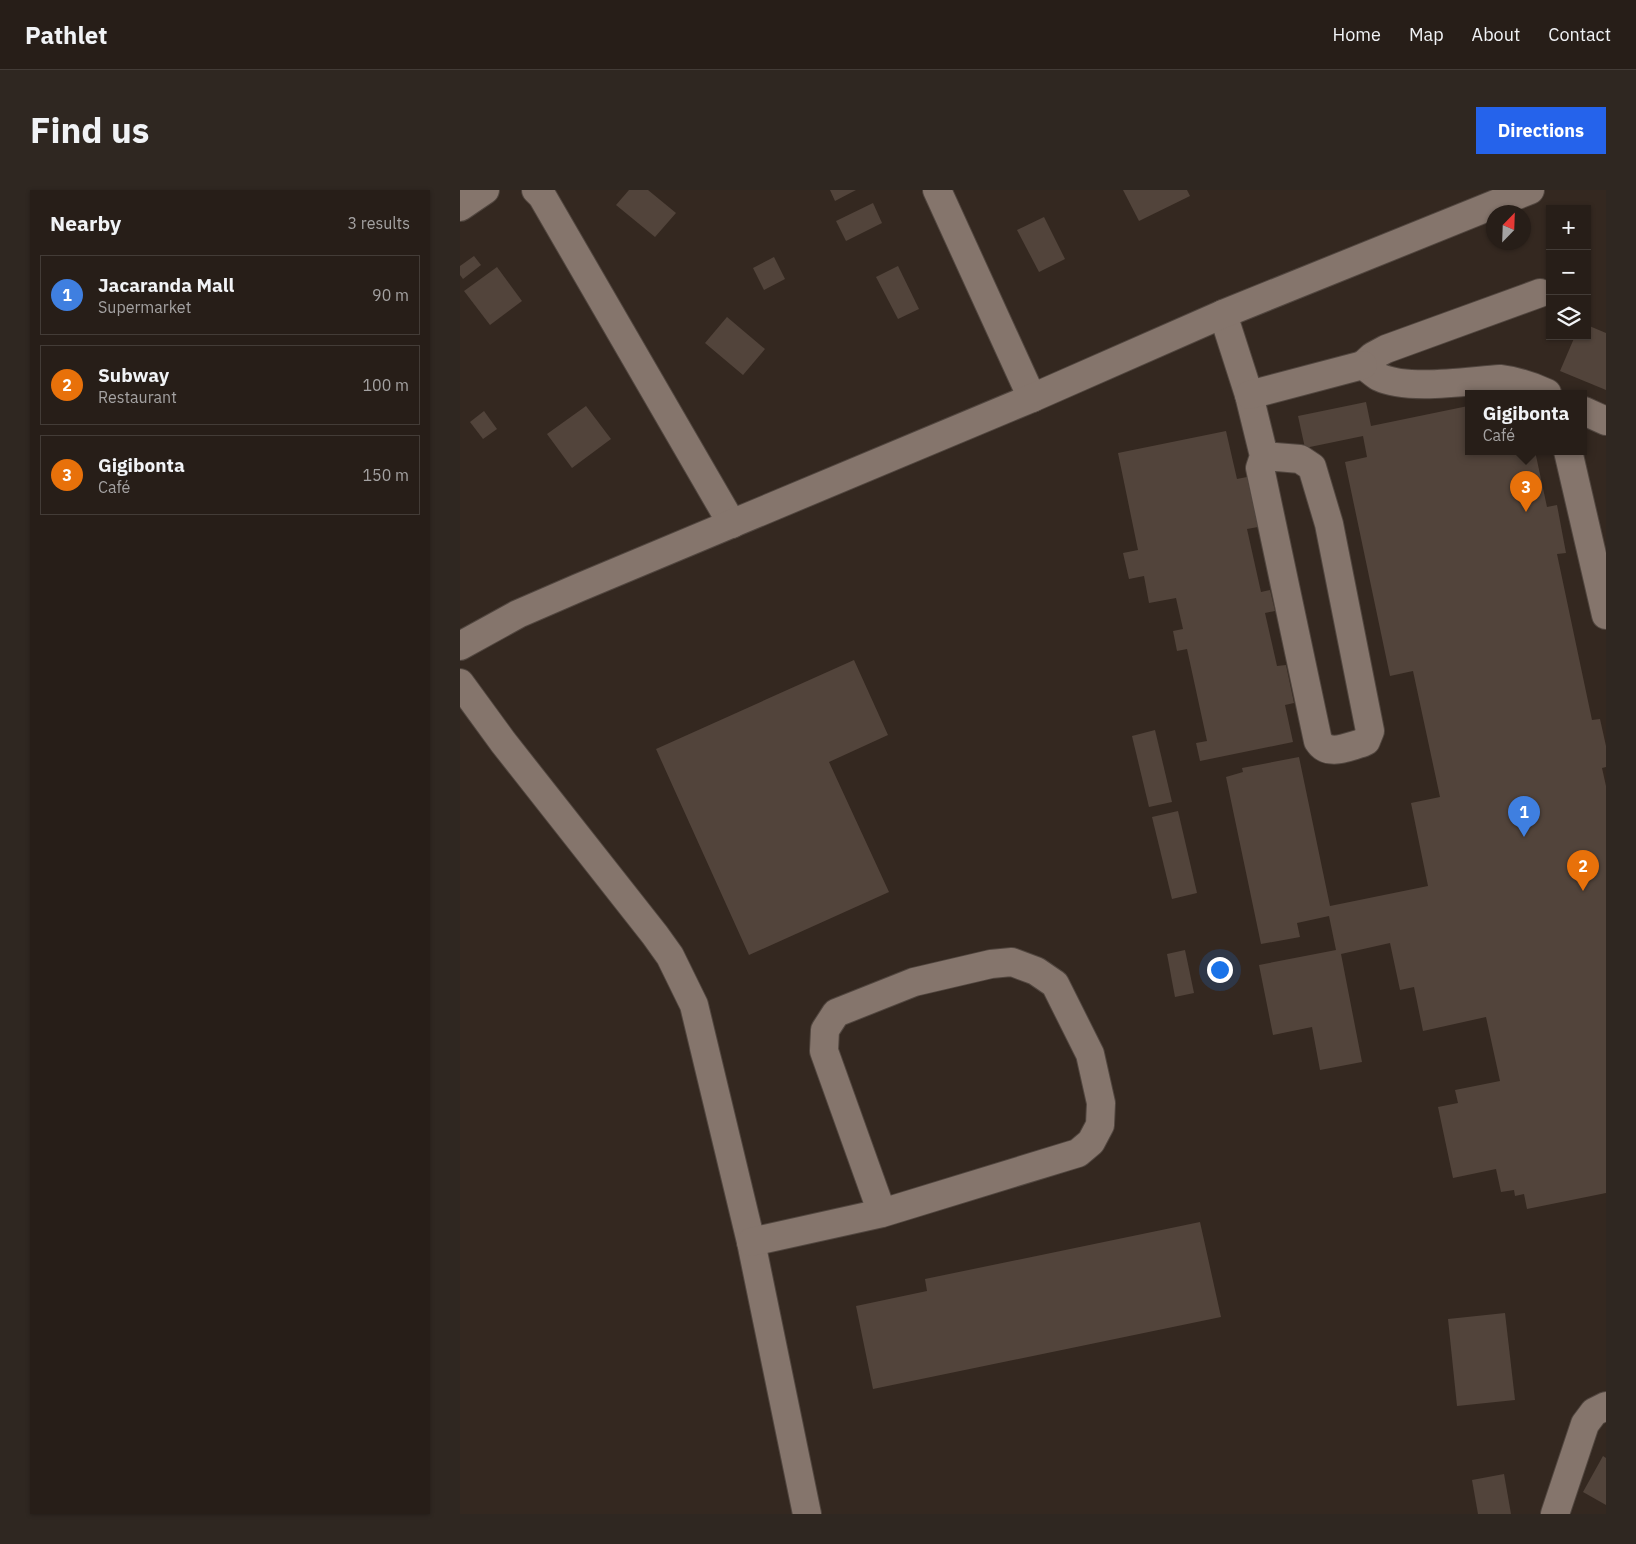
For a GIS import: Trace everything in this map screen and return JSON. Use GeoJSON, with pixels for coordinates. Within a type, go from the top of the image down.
{"type":"FeatureCollection","features":[{"type":"Feature","properties":{"kind":"street"},"geometry":{"type":"LineString","coordinates":[[460,207],[485,190]]}},
{"type":"Feature","properties":{"kind":"street"},"geometry":{"type":"LineString","coordinates":[[536,190],[542,196],[732,524]]}},
{"type":"Feature","properties":{"kind":"street"},"geometry":{"type":"LineString","coordinates":[[937,190],[1032,398]]}},
{"type":"Feature","properties":{"kind":"street"},"geometry":{"type":"LineString","coordinates":[[460,646],[518,614],[1032,398],[1223,314],[1530,190]]}},
{"type":"Feature","properties":{"kind":"street"},"geometry":{"type":"LineString","coordinates":[[1249,396],[1364,365],[1373,356],[1386,349],[1540,293]]}},
{"type":"Feature","properties":{"kind":"street"},"geometry":{"type":"LineString","coordinates":[[1223,314],[1249,396],[1264,456],[1260,468],[1318,741],[1321,747],[1333,751],[1362,743],[1366,741],[1370,731],[1328,524],[1312,467],[1300,459],[1264,456]]}},
{"type":"Feature","properties":{"kind":"street"},"geometry":{"type":"LineString","coordinates":[[1364,365],[1379,377],[1393,381],[1418,384],[1500,379],[1512,380],[1540,390]]}},
{"type":"Feature","properties":{"kind":"street"},"geometry":{"type":"LineString","coordinates":[[1587,412],[1606,421]]}},
{"type":"Feature","properties":{"kind":"street"},"geometry":{"type":"LineString","coordinates":[[1569,455],[1606,615]]}},
{"type":"Feature","properties":{"kind":"street"},"geometry":{"type":"LineString","coordinates":[[460,683],[503,742],[655,935],[683,979],[694,1005],[751,1242],[807,1514]]}},
{"type":"Feature","properties":{"kind":"street"},"geometry":{"type":"LineString","coordinates":[[751,1242],[882,1213],[1078,1153],[1091,1142],[1100,1125],[1101,1103],[1090,1054],[1055,984],[1036,971],[1012,962],[998,963],[914,982],[836,1013],[825,1030],[824,1051],[882,1213]]}},
{"type":"Feature","properties":{"kind":"street"},"geometry":{"type":"LineString","coordinates":[[1555,1514],[1585,1424],[1594,1412],[1606,1406]]}},
{"type":"Feature","properties":{"kind":"building"},"geometry":{"type":"Polygon","coordinates":[[[629,190],[648,190],[676,213],[655,237],[616,205],[629,190]]]}},
{"type":"Feature","properties":{"kind":"building"},"geometry":{"type":"Polygon","coordinates":[[[830,190],[856,190],[835,201],[830,190]]]}},
{"type":"Feature","properties":{"kind":"building"},"geometry":{"type":"Polygon","coordinates":[[[1123,190],[1187,190],[1190,196],[1139,221],[1123,190]]]}},
{"type":"Feature","properties":{"kind":"building"},"geometry":{"type":"Polygon","coordinates":[[[873,203],[882,223],[846,241],[836,221],[873,203]]]}},
{"type":"Feature","properties":{"kind":"building"},"geometry":{"type":"Polygon","coordinates":[[[1044,217],[1065,259],[1039,272],[1017,230],[1044,217]]]}},
{"type":"Feature","properties":{"kind":"building"},"geometry":{"type":"Polygon","coordinates":[[[474,256],[481,265],[463,279],[460,275],[460,266],[474,256]]]}},
{"type":"Feature","properties":{"kind":"building"},"geometry":{"type":"Polygon","coordinates":[[[774,257],[785,279],[764,290],[753,268],[774,257]]]}},
{"type":"Feature","properties":{"kind":"building"},"geometry":{"type":"Polygon","coordinates":[[[898,266],[919,309],[898,319],[876,277],[898,266]]]}},
{"type":"Feature","properties":{"kind":"building"},"geometry":{"type":"Polygon","coordinates":[[[497,267],[522,301],[490,325],[464,291],[497,267]]]}},
{"type":"Feature","properties":{"kind":"building"},"geometry":{"type":"Polygon","coordinates":[[[727,317],[765,349],[743,375],[705,343],[727,317]]]}},
{"type":"Feature","properties":{"kind":"building"},"geometry":{"type":"Polygon","coordinates":[[[1591,327],[1606,333],[1606,390],[1560,371],[1573,340],[1591,340],[1591,327]]]}},
{"type":"Feature","properties":{"kind":"building"},"geometry":{"type":"Polygon","coordinates":[[[1366,402],[1371,426],[1465,407],[1465,455],[1536,455],[1547,507],[1557,505],[1566,553],[1557,554],[1592,720],[1600,719],[1606,746],[1606,767],[1602,768],[1606,786],[1606,1193],[1527,1209],[1524,1194],[1515,1196],[1514,1190],[1501,1192],[1496,1169],[1453,1178],[1438,1107],[1458,1103],[1455,1090],[1500,1081],[1486,1017],[1423,1031],[1414,987],[1400,990],[1390,943],[1341,954],[1362,1062],[1320,1070],[1312,1027],[1273,1035],[1259,965],[1336,950],[1329,916],[1297,923],[1300,937],[1261,944],[1226,777],[1243,772],[1242,768],[1299,757],[1330,906],[1428,886],[1411,803],[1440,797],[1413,671],[1390,676],[1345,462],[1367,457],[1363,436],[1305,448],[1298,416],[1366,402]]]}},
{"type":"Feature","properties":{"kind":"building"},"geometry":{"type":"Polygon","coordinates":[[[586,406],[611,439],[572,468],[547,434],[586,406]]]}},
{"type":"Feature","properties":{"kind":"building"},"geometry":{"type":"Polygon","coordinates":[[[484,411],[497,429],[483,439],[470,422],[484,411]]]}},
{"type":"Feature","properties":{"kind":"building"},"geometry":{"type":"Polygon","coordinates":[[[1226,431],[1237,479],[1247,477],[1258,527],[1247,529],[1261,592],[1270,590],[1275,611],[1265,613],[1277,666],[1286,665],[1294,703],[1285,705],[1293,742],[1200,761],[1196,743],[1207,741],[1187,649],[1177,651],[1173,631],[1183,629],[1176,598],[1149,603],[1144,576],[1129,579],[1123,553],[1138,550],[1118,453],[1226,431]]]}},
{"type":"Feature","properties":{"kind":"building"},"geometry":{"type":"Polygon","coordinates":[[[854,660],[888,735],[829,762],[889,892],[749,955],[656,749],[854,660]]]}},
{"type":"Feature","properties":{"kind":"building"},"geometry":{"type":"Polygon","coordinates":[[[1155,730],[1172,802],[1149,807],[1132,736],[1155,730]]]}},
{"type":"Feature","properties":{"kind":"building"},"geometry":{"type":"Polygon","coordinates":[[[1178,811],[1197,893],[1172,899],[1152,817],[1178,811]]]}},
{"type":"Feature","properties":{"kind":"building"},"geometry":{"type":"Polygon","coordinates":[[[1185,950],[1194,993],[1175,997],[1167,954],[1185,950]]]}},
{"type":"Feature","properties":{"kind":"building"},"geometry":{"type":"Polygon","coordinates":[[[1200,1222],[1221,1317],[873,1389],[856,1306],[927,1291],[925,1279],[1200,1222]]]}},
{"type":"Feature","properties":{"kind":"building"},"geometry":{"type":"Polygon","coordinates":[[[1505,1313],[1515,1400],[1457,1406],[1448,1319],[1505,1313]]]}},
{"type":"Feature","properties":{"kind":"building"},"geometry":{"type":"Polygon","coordinates":[[[1603,1456],[1606,1458],[1606,1505],[1583,1492],[1603,1456]]]}},
{"type":"Feature","properties":{"kind":"building"},"geometry":{"type":"Polygon","coordinates":[[[1504,1474],[1511,1514],[1478,1514],[1472,1480],[1504,1474]]]}},
{"type":"Feature","properties":{"kind":"place","name":"Gigibonta"},"geometry":{"type":"Point","coordinates":[1526,512]}},
{"type":"Feature","properties":{"kind":"place","name":"Jacaranda Mall"},"geometry":{"type":"Point","coordinates":[1524,837]}},
{"type":"Feature","properties":{"kind":"place","name":"Subway"},"geometry":{"type":"Point","coordinates":[1583,891]}}]}
